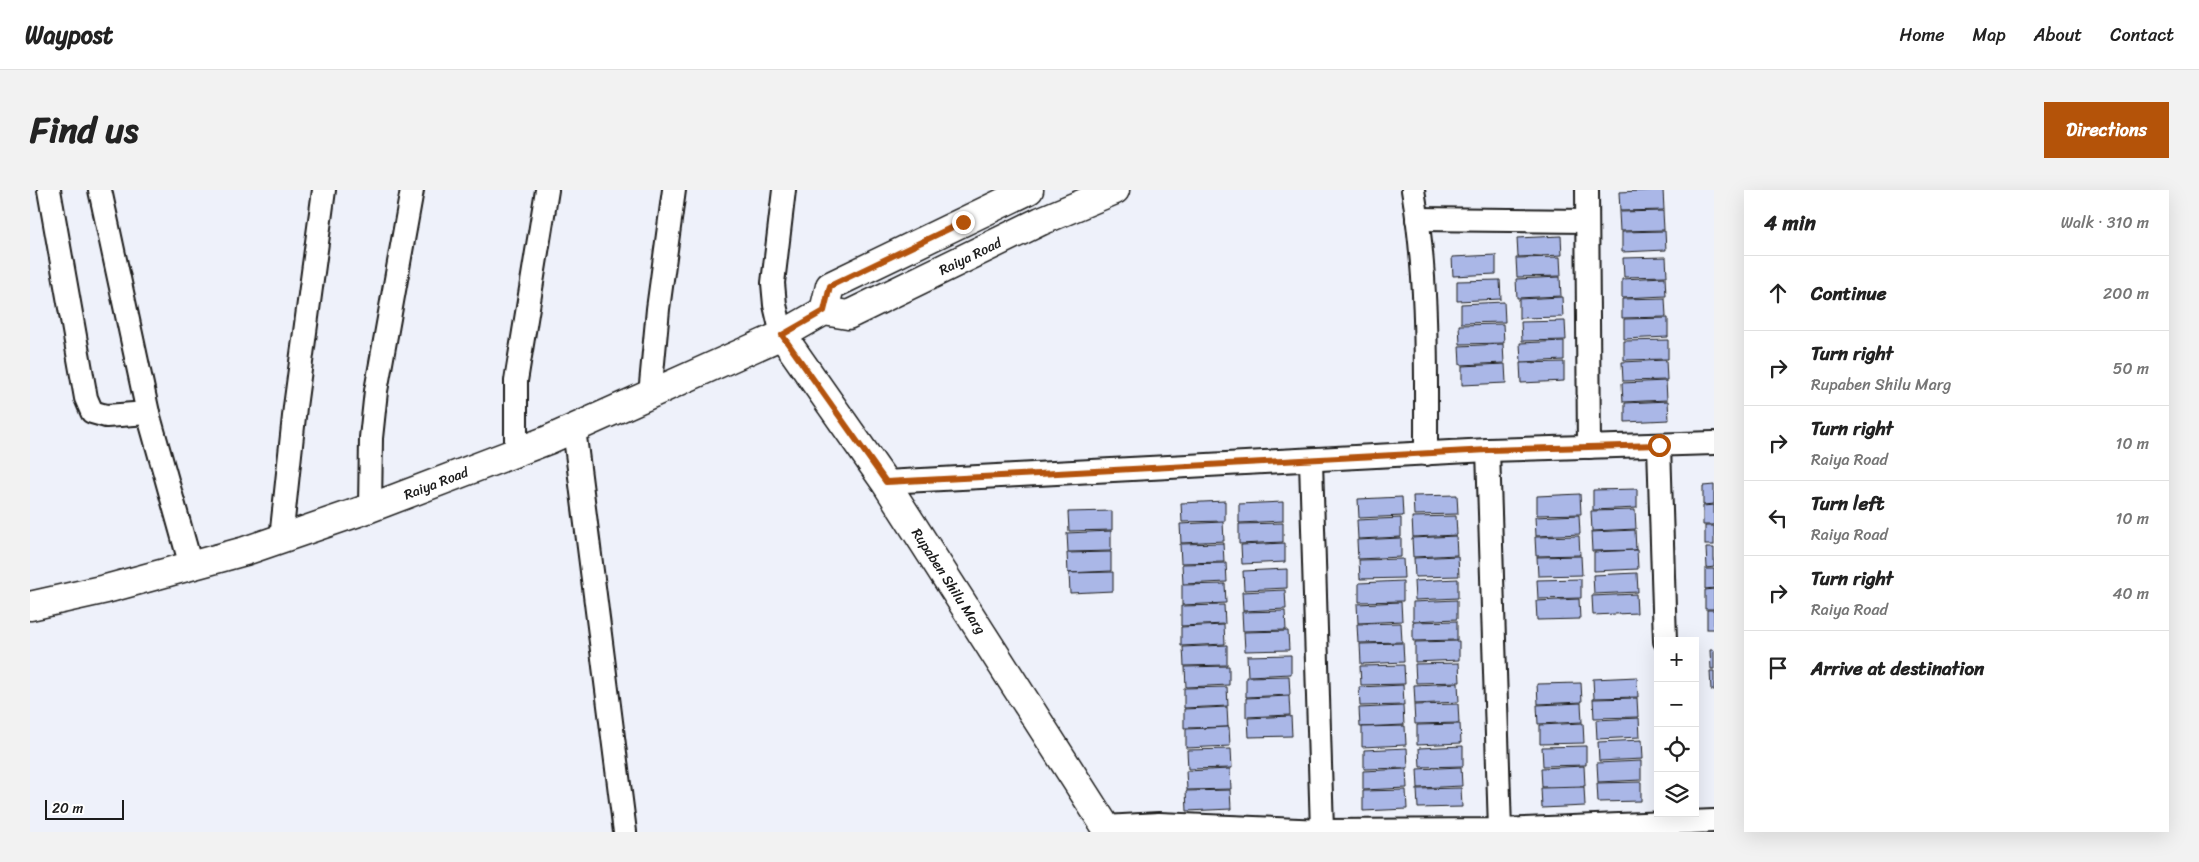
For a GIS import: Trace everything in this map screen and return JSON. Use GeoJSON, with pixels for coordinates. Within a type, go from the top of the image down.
{"type":"FeatureCollection","features":[{"type":"Feature","properties":{"kind":"street"},"geometry":{"type":"LineString","coordinates":[[49,190],[86,398],[92,412],[106,416],[148,413]]}},
{"type":"Feature","properties":{"kind":"street"},"geometry":{"type":"LineString","coordinates":[[100,190],[148,413],[191,566]]}},
{"type":"Feature","properties":{"kind":"street"},"geometry":{"type":"LineString","coordinates":[[281,539],[295,407],[324,190]]}},
{"type":"Feature","properties":{"kind":"street"},"geometry":{"type":"LineString","coordinates":[[370,508],[371,438],[376,391],[412,190]]}},
{"type":"Feature","properties":{"kind":"street"},"geometry":{"type":"LineString","coordinates":[[516,452],[516,381],[547,190]]}},
{"type":"Feature","properties":{"kind":"street"},"geometry":{"type":"LineString","coordinates":[[650,395],[674,190]]}},
{"type":"Feature","properties":{"kind":"street"},"geometry":{"type":"LineString","coordinates":[[782,335],[775,305],[773,282],[784,190]]}},
{"type":"Feature","properties":{"kind":"street"},"geometry":{"type":"LineString","coordinates":[[824,311],[830,286],[1029,190]]}},
{"type":"Feature","properties":{"kind":"street","name":"Raiya Road"},"geometry":{"type":"LineString","coordinates":[[30,606],[191,566],[281,539],[370,508],[574,429],[782,335],[824,311],[848,315],[1041,221],[1115,190]]}},
{"type":"Feature","properties":{"kind":"street"},"geometry":{"type":"LineString","coordinates":[[1413,190],[1426,318],[1426,454]]}},
{"type":"Feature","properties":{"kind":"street"},"geometry":{"type":"LineString","coordinates":[[1587,190],[1590,448]]}},
{"type":"Feature","properties":{"kind":"street"},"geometry":{"type":"LineString","coordinates":[[1417,218],[1587,221]]}},
{"type":"Feature","properties":{"kind":"street","name":"Rupaben Shilu Marg"},"geometry":{"type":"LineString","coordinates":[[782,335],[886,482],[1107,829]]}},
{"type":"Feature","properties":{"kind":"street"},"geometry":{"type":"LineString","coordinates":[[574,429],[625,832]]}},
{"type":"Feature","properties":{"kind":"street"},"geometry":{"type":"LineString","coordinates":[[886,482],[1311,461],[1488,450],[1714,443]]}},
{"type":"Feature","properties":{"kind":"street"},"geometry":{"type":"LineString","coordinates":[[1659,445],[1665,637]]}},
{"type":"Feature","properties":{"kind":"street"},"geometry":{"type":"LineString","coordinates":[[1488,450],[1500,830]]}},
{"type":"Feature","properties":{"kind":"street"},"geometry":{"type":"LineString","coordinates":[[1311,461],[1322,831]]}},
{"type":"Feature","properties":{"kind":"street"},"geometry":{"type":"LineString","coordinates":[[1107,829],[1159,824],[1322,831],[1500,830],[1670,818],[1714,821]]}},
{"type":"Feature","properties":{"kind":"building"},"geometry":{"type":"Polygon","coordinates":[[[1663,190],[1664,210],[1620,211],[1619,192],[1663,190]]]}},
{"type":"Feature","properties":{"kind":"building"},"geometry":{"type":"Polygon","coordinates":[[[1663,211],[1664,230],[1620,231],[1619,212],[1663,211]]]}},
{"type":"Feature","properties":{"kind":"building"},"geometry":{"type":"Polygon","coordinates":[[[1665,231],[1666,250],[1622,252],[1622,232],[1665,231]]]}},
{"type":"Feature","properties":{"kind":"building"},"geometry":{"type":"Polygon","coordinates":[[[1561,236],[1562,255],[1518,257],[1517,238],[1561,236]]]}},
{"type":"Feature","properties":{"kind":"building"},"geometry":{"type":"Polygon","coordinates":[[[1496,255],[1496,274],[1453,276],[1452,257],[1496,255]]]}},
{"type":"Feature","properties":{"kind":"building"},"geometry":{"type":"Polygon","coordinates":[[[1560,257],[1561,276],[1517,277],[1516,258],[1560,257]]]}},
{"type":"Feature","properties":{"kind":"building"},"geometry":{"type":"Polygon","coordinates":[[[1666,257],[1667,276],[1624,277],[1623,258],[1666,257]]]}},
{"type":"Feature","properties":{"kind":"building"},"geometry":{"type":"Polygon","coordinates":[[[1560,277],[1561,296],[1517,298],[1516,279],[1560,277]]]}},
{"type":"Feature","properties":{"kind":"building"},"geometry":{"type":"Polygon","coordinates":[[[1665,277],[1666,296],[1622,298],[1622,279],[1665,277]]]}},
{"type":"Feature","properties":{"kind":"building"},"geometry":{"type":"Polygon","coordinates":[[[1500,280],[1501,299],[1457,301],[1457,281],[1500,280]]]}},
{"type":"Feature","properties":{"kind":"building"},"geometry":{"type":"Polygon","coordinates":[[[1562,297],[1563,317],[1519,318],[1519,299],[1562,297]]]}},
{"type":"Feature","properties":{"kind":"building"},"geometry":{"type":"Polygon","coordinates":[[[1665,298],[1666,317],[1622,318],[1622,299],[1665,298]]]}},
{"type":"Feature","properties":{"kind":"building"},"geometry":{"type":"Polygon","coordinates":[[[1504,302],[1505,322],[1461,323],[1461,304],[1504,302]]]}},
{"type":"Feature","properties":{"kind":"building"},"geometry":{"type":"Polygon","coordinates":[[[1668,318],[1668,337],[1624,339],[1624,319],[1668,318]]]}},
{"type":"Feature","properties":{"kind":"building"},"geometry":{"type":"Polygon","coordinates":[[[1565,321],[1566,340],[1522,341],[1521,322],[1565,321]]]}},
{"type":"Feature","properties":{"kind":"building"},"geometry":{"type":"Polygon","coordinates":[[[1503,324],[1504,343],[1460,344],[1459,325],[1503,324]]]}},
{"type":"Feature","properties":{"kind":"building"},"geometry":{"type":"Polygon","coordinates":[[[1668,340],[1668,359],[1624,360],[1624,341],[1668,340]]]}},
{"type":"Feature","properties":{"kind":"building"},"geometry":{"type":"Polygon","coordinates":[[[1564,341],[1564,360],[1521,362],[1520,343],[1564,341]]]}},
{"type":"Feature","properties":{"kind":"building"},"geometry":{"type":"Polygon","coordinates":[[[1503,344],[1504,363],[1460,365],[1459,346],[1503,344]]]}},
{"type":"Feature","properties":{"kind":"building"},"geometry":{"type":"Polygon","coordinates":[[[1666,360],[1667,380],[1623,381],[1622,362],[1666,360]]]}},
{"type":"Feature","properties":{"kind":"building"},"geometry":{"type":"Polygon","coordinates":[[[1564,362],[1564,381],[1521,383],[1520,363],[1564,362]]]}},
{"type":"Feature","properties":{"kind":"building"},"geometry":{"type":"Polygon","coordinates":[[[1505,364],[1506,383],[1462,385],[1462,366],[1505,364]]]}},
{"type":"Feature","properties":{"kind":"building"},"geometry":{"type":"Polygon","coordinates":[[[1666,381],[1667,400],[1623,402],[1622,383],[1666,381]]]}},
{"type":"Feature","properties":{"kind":"building"},"geometry":{"type":"Polygon","coordinates":[[[1668,401],[1669,420],[1625,422],[1625,403],[1668,401]]]}},
{"type":"Feature","properties":{"kind":"building"},"geometry":{"type":"Polygon","coordinates":[[[1714,485],[1714,504],[1703,505],[1703,486],[1714,485]]]}},
{"type":"Feature","properties":{"kind":"building"},"geometry":{"type":"Polygon","coordinates":[[[1637,489],[1637,508],[1593,510],[1593,490],[1637,489]]]}},
{"type":"Feature","properties":{"kind":"building"},"geometry":{"type":"Polygon","coordinates":[[[1580,494],[1581,514],[1537,515],[1537,496],[1580,494]]]}},
{"type":"Feature","properties":{"kind":"building"},"geometry":{"type":"Polygon","coordinates":[[[1457,495],[1458,514],[1414,515],[1413,496],[1457,495]]]}},
{"type":"Feature","properties":{"kind":"building"},"geometry":{"type":"Polygon","coordinates":[[[1402,497],[1403,516],[1359,518],[1358,499],[1402,497]]]}},
{"type":"Feature","properties":{"kind":"building"},"geometry":{"type":"Polygon","coordinates":[[[1225,501],[1225,521],[1182,522],[1181,503],[1225,501]]]}},
{"type":"Feature","properties":{"kind":"building"},"geometry":{"type":"Polygon","coordinates":[[[1283,502],[1283,521],[1239,523],[1239,504],[1283,502]]]}},
{"type":"Feature","properties":{"kind":"building"},"geometry":{"type":"Polygon","coordinates":[[[1714,505],[1714,525],[1703,525],[1703,506],[1714,505]]]}},
{"type":"Feature","properties":{"kind":"building"},"geometry":{"type":"Polygon","coordinates":[[[1635,510],[1636,529],[1592,531],[1591,511],[1635,510]]]}},
{"type":"Feature","properties":{"kind":"building"},"geometry":{"type":"Polygon","coordinates":[[[1112,511],[1112,530],[1069,531],[1068,512],[1112,511]]]}},
{"type":"Feature","properties":{"kind":"building"},"geometry":{"type":"Polygon","coordinates":[[[1579,515],[1580,534],[1536,536],[1535,517],[1579,515]]]}},
{"type":"Feature","properties":{"kind":"building"},"geometry":{"type":"Polygon","coordinates":[[[1456,516],[1457,535],[1413,537],[1412,517],[1456,516]]]}},
{"type":"Feature","properties":{"kind":"building"},"geometry":{"type":"Polygon","coordinates":[[[1401,518],[1401,537],[1358,539],[1357,520],[1401,518]]]}},
{"type":"Feature","properties":{"kind":"building"},"geometry":{"type":"Polygon","coordinates":[[[1223,522],[1224,541],[1181,543],[1180,524],[1223,522]]]}},
{"type":"Feature","properties":{"kind":"building"},"geometry":{"type":"Polygon","coordinates":[[[1283,523],[1283,542],[1239,544],[1239,524],[1283,523]]]}},
{"type":"Feature","properties":{"kind":"building"},"geometry":{"type":"Polygon","coordinates":[[[1705,526],[1714,526],[1714,545],[1705,545],[1705,526]]]}},
{"type":"Feature","properties":{"kind":"building"},"geometry":{"type":"Polygon","coordinates":[[[1635,530],[1636,550],[1592,551],[1591,532],[1635,530]]]}},
{"type":"Feature","properties":{"kind":"building"},"geometry":{"type":"Polygon","coordinates":[[[1111,531],[1111,551],[1068,552],[1067,533],[1111,531]]]}},
{"type":"Feature","properties":{"kind":"building"},"geometry":{"type":"Polygon","coordinates":[[[1456,536],[1457,555],[1413,557],[1412,538],[1456,536]]]}},
{"type":"Feature","properties":{"kind":"building"},"geometry":{"type":"Polygon","coordinates":[[[1579,536],[1580,555],[1536,556],[1535,537],[1579,536]]]}},
{"type":"Feature","properties":{"kind":"building"},"geometry":{"type":"Polygon","coordinates":[[[1401,538],[1401,557],[1358,559],[1357,540],[1401,538]]]}},
{"type":"Feature","properties":{"kind":"building"},"geometry":{"type":"Polygon","coordinates":[[[1223,543],[1224,562],[1181,563],[1180,544],[1223,543]]]}},
{"type":"Feature","properties":{"kind":"building"},"geometry":{"type":"Polygon","coordinates":[[[1285,543],[1285,562],[1242,564],[1241,545],[1285,543]]]}},
{"type":"Feature","properties":{"kind":"building"},"geometry":{"type":"Polygon","coordinates":[[[1706,548],[1714,548],[1714,567],[1707,568],[1706,548]]]}},
{"type":"Feature","properties":{"kind":"building"},"geometry":{"type":"Polygon","coordinates":[[[1637,550],[1638,569],[1594,571],[1594,552],[1637,550]]]}},
{"type":"Feature","properties":{"kind":"building"},"geometry":{"type":"Polygon","coordinates":[[[1111,552],[1111,571],[1068,573],[1067,553],[1111,552]]]}},
{"type":"Feature","properties":{"kind":"building"},"geometry":{"type":"Polygon","coordinates":[[[1458,556],[1459,576],[1415,577],[1414,558],[1458,556]]]}},
{"type":"Feature","properties":{"kind":"building"},"geometry":{"type":"Polygon","coordinates":[[[1581,556],[1582,575],[1538,576],[1537,557],[1581,556]]]}},
{"type":"Feature","properties":{"kind":"building"},"geometry":{"type":"Polygon","coordinates":[[[1403,559],[1404,578],[1360,579],[1359,560],[1403,559]]]}},
{"type":"Feature","properties":{"kind":"building"},"geometry":{"type":"Polygon","coordinates":[[[1226,563],[1227,582],[1183,584],[1182,564],[1226,563]]]}},
{"type":"Feature","properties":{"kind":"building"},"geometry":{"type":"Polygon","coordinates":[[[1287,569],[1287,588],[1244,590],[1243,571],[1287,569]]]}},
{"type":"Feature","properties":{"kind":"building"},"geometry":{"type":"Polygon","coordinates":[[[1705,569],[1714,569],[1714,588],[1705,589],[1705,569]]]}},
{"type":"Feature","properties":{"kind":"building"},"geometry":{"type":"Polygon","coordinates":[[[1113,572],[1113,591],[1070,593],[1069,573],[1113,572]]]}},
{"type":"Feature","properties":{"kind":"building"},"geometry":{"type":"Polygon","coordinates":[[[1637,573],[1638,592],[1594,594],[1593,575],[1637,573]]]}},
{"type":"Feature","properties":{"kind":"building"},"geometry":{"type":"Polygon","coordinates":[[[1458,579],[1458,598],[1415,600],[1414,581],[1458,579]]]}},
{"type":"Feature","properties":{"kind":"building"},"geometry":{"type":"Polygon","coordinates":[[[1581,579],[1581,598],[1538,599],[1537,580],[1581,579]]]}},
{"type":"Feature","properties":{"kind":"building"},"geometry":{"type":"Polygon","coordinates":[[[1403,581],[1403,601],[1359,602],[1359,583],[1403,581]]]}},
{"type":"Feature","properties":{"kind":"building"},"geometry":{"type":"Polygon","coordinates":[[[1225,584],[1226,603],[1182,605],[1182,585],[1225,584]]]}},
{"type":"Feature","properties":{"kind":"building"},"geometry":{"type":"Polygon","coordinates":[[[1714,589],[1714,609],[1705,609],[1705,590],[1714,589]]]}},
{"type":"Feature","properties":{"kind":"building"},"geometry":{"type":"Polygon","coordinates":[[[1285,590],[1286,609],[1243,611],[1242,592],[1285,590]]]}},
{"type":"Feature","properties":{"kind":"building"},"geometry":{"type":"Polygon","coordinates":[[[1636,594],[1637,613],[1593,615],[1592,596],[1636,594]]]}},
{"type":"Feature","properties":{"kind":"building"},"geometry":{"type":"Polygon","coordinates":[[[1579,599],[1580,619],[1537,620],[1536,601],[1579,599]]]}},
{"type":"Feature","properties":{"kind":"building"},"geometry":{"type":"Polygon","coordinates":[[[1457,600],[1457,619],[1413,621],[1413,602],[1457,600]]]}},
{"type":"Feature","properties":{"kind":"building"},"geometry":{"type":"Polygon","coordinates":[[[1401,602],[1402,621],[1358,623],[1357,604],[1401,602]]]}},
{"type":"Feature","properties":{"kind":"building"},"geometry":{"type":"Polygon","coordinates":[[[1224,605],[1225,624],[1181,626],[1181,606],[1224,605]]]}},
{"type":"Feature","properties":{"kind":"building"},"geometry":{"type":"Polygon","coordinates":[[[1707,610],[1714,610],[1714,629],[1707,629],[1707,610]]]}},
{"type":"Feature","properties":{"kind":"building"},"geometry":{"type":"Polygon","coordinates":[[[1285,611],[1286,630],[1243,631],[1242,612],[1285,611]]]}},
{"type":"Feature","properties":{"kind":"building"},"geometry":{"type":"Polygon","coordinates":[[[1457,621],[1457,640],[1413,641],[1413,622],[1457,621]]]}},
{"type":"Feature","properties":{"kind":"building"},"geometry":{"type":"Polygon","coordinates":[[[1401,623],[1402,642],[1358,643],[1357,624],[1401,623]]]}},
{"type":"Feature","properties":{"kind":"building"},"geometry":{"type":"Polygon","coordinates":[[[1224,625],[1225,644],[1181,646],[1181,627],[1224,625]]]}},
{"type":"Feature","properties":{"kind":"building"},"geometry":{"type":"Polygon","coordinates":[[[1288,631],[1289,650],[1245,651],[1244,632],[1288,631]]]}},
{"type":"Feature","properties":{"kind":"building"},"geometry":{"type":"Polygon","coordinates":[[[1459,641],[1459,660],[1415,662],[1415,642],[1459,641]]]}},
{"type":"Feature","properties":{"kind":"building"},"geometry":{"type":"Polygon","coordinates":[[[1403,643],[1404,662],[1361,664],[1360,644],[1403,643]]]}},
{"type":"Feature","properties":{"kind":"building"},"geometry":{"type":"Polygon","coordinates":[[[1227,645],[1227,665],[1184,666],[1183,647],[1227,645]]]}},
{"type":"Feature","properties":{"kind":"building"},"geometry":{"type":"Polygon","coordinates":[[[1710,650],[1714,650],[1714,669],[1711,669],[1710,650]]]}},
{"type":"Feature","properties":{"kind":"building"},"geometry":{"type":"Polygon","coordinates":[[[1291,655],[1291,674],[1248,676],[1247,656],[1291,655]]]}},
{"type":"Feature","properties":{"kind":"building"},"geometry":{"type":"Polygon","coordinates":[[[1459,663],[1460,682],[1416,683],[1415,664],[1459,663]]]}},
{"type":"Feature","properties":{"kind":"building"},"geometry":{"type":"Polygon","coordinates":[[[1404,665],[1405,684],[1361,685],[1360,666],[1404,665]]]}},
{"type":"Feature","properties":{"kind":"building"},"geometry":{"type":"Polygon","coordinates":[[[1229,666],[1229,685],[1186,687],[1185,667],[1229,666]]]}},
{"type":"Feature","properties":{"kind":"building"},"geometry":{"type":"Polygon","coordinates":[[[1710,671],[1714,671],[1714,690],[1711,690],[1710,671]]]}},
{"type":"Feature","properties":{"kind":"building"},"geometry":{"type":"Polygon","coordinates":[[[1289,676],[1290,695],[1246,697],[1246,677],[1289,676]]]}},
{"type":"Feature","properties":{"kind":"building"},"geometry":{"type":"Polygon","coordinates":[[[1637,677],[1638,697],[1594,698],[1593,679],[1637,677]]]}},
{"type":"Feature","properties":{"kind":"building"},"geometry":{"type":"Polygon","coordinates":[[[1458,683],[1459,702],[1415,704],[1414,685],[1458,683]]]}},
{"type":"Feature","properties":{"kind":"building"},"geometry":{"type":"Polygon","coordinates":[[[1581,683],[1582,702],[1538,704],[1537,684],[1581,683]]]}},
{"type":"Feature","properties":{"kind":"building"},"geometry":{"type":"Polygon","coordinates":[[[1403,685],[1404,705],[1360,706],[1359,687],[1403,685]]]}},
{"type":"Feature","properties":{"kind":"building"},"geometry":{"type":"Polygon","coordinates":[[[1227,687],[1228,706],[1184,708],[1184,688],[1227,687]]]}},
{"type":"Feature","properties":{"kind":"building"},"geometry":{"type":"Polygon","coordinates":[[[1289,696],[1290,715],[1246,717],[1246,698],[1289,696]]]}},
{"type":"Feature","properties":{"kind":"building"},"geometry":{"type":"Polygon","coordinates":[[[1637,698],[1638,717],[1594,718],[1593,699],[1637,698]]]}},
{"type":"Feature","properties":{"kind":"building"},"geometry":{"type":"Polygon","coordinates":[[[1581,703],[1582,722],[1538,724],[1537,705],[1581,703]]]}},
{"type":"Feature","properties":{"kind":"building"},"geometry":{"type":"Polygon","coordinates":[[[1458,704],[1459,723],[1415,724],[1414,705],[1458,704]]]}},
{"type":"Feature","properties":{"kind":"building"},"geometry":{"type":"Polygon","coordinates":[[[1403,706],[1404,725],[1360,727],[1359,708],[1403,706]]]}},
{"type":"Feature","properties":{"kind":"building"},"geometry":{"type":"Polygon","coordinates":[[[1227,707],[1228,727],[1184,728],[1184,709],[1227,707]]]}},
{"type":"Feature","properties":{"kind":"building"},"geometry":{"type":"Polygon","coordinates":[[[1291,716],[1292,736],[1249,737],[1248,718],[1291,716]]]}},
{"type":"Feature","properties":{"kind":"building"},"geometry":{"type":"Polygon","coordinates":[[[1639,718],[1640,737],[1597,739],[1596,720],[1639,718]]]}},
{"type":"Feature","properties":{"kind":"building"},"geometry":{"type":"Polygon","coordinates":[[[1583,723],[1584,743],[1540,744],[1540,725],[1583,723]]]}},
{"type":"Feature","properties":{"kind":"building"},"geometry":{"type":"Polygon","coordinates":[[[1460,724],[1461,743],[1417,745],[1417,725],[1460,724]]]}},
{"type":"Feature","properties":{"kind":"building"},"geometry":{"type":"Polygon","coordinates":[[[1405,726],[1406,745],[1362,747],[1362,727],[1405,726]]]}},
{"type":"Feature","properties":{"kind":"building"},"geometry":{"type":"Polygon","coordinates":[[[1229,727],[1230,746],[1186,748],[1186,729],[1229,727]]]}},
{"type":"Feature","properties":{"kind":"building"},"geometry":{"type":"Polygon","coordinates":[[[1642,740],[1643,759],[1599,761],[1598,742],[1642,740]]]}},
{"type":"Feature","properties":{"kind":"building"},"geometry":{"type":"Polygon","coordinates":[[[1463,746],[1463,766],[1420,767],[1419,748],[1463,746]]]}},
{"type":"Feature","properties":{"kind":"building"},"geometry":{"type":"Polygon","coordinates":[[[1586,746],[1586,765],[1543,766],[1542,747],[1586,746]]]}},
{"type":"Feature","properties":{"kind":"building"},"geometry":{"type":"Polygon","coordinates":[[[1407,748],[1408,768],[1364,769],[1364,750],[1407,748]]]}},
{"type":"Feature","properties":{"kind":"building"},"geometry":{"type":"Polygon","coordinates":[[[1231,749],[1232,768],[1188,769],[1187,750],[1231,749]]]}},
{"type":"Feature","properties":{"kind":"building"},"geometry":{"type":"Polygon","coordinates":[[[1641,761],[1641,780],[1598,782],[1597,763],[1641,761]]]}},
{"type":"Feature","properties":{"kind":"building"},"geometry":{"type":"Polygon","coordinates":[[[1584,766],[1585,786],[1542,787],[1541,768],[1584,766]]]}},
{"type":"Feature","properties":{"kind":"building"},"geometry":{"type":"Polygon","coordinates":[[[1461,767],[1462,786],[1418,788],[1417,769],[1461,767]]]}},
{"type":"Feature","properties":{"kind":"building"},"geometry":{"type":"Polygon","coordinates":[[[1230,769],[1231,789],[1187,790],[1186,771],[1230,769]]]}},
{"type":"Feature","properties":{"kind":"building"},"geometry":{"type":"Polygon","coordinates":[[[1406,769],[1407,788],[1363,790],[1363,771],[1406,769]]]}},
{"type":"Feature","properties":{"kind":"building"},"geometry":{"type":"Polygon","coordinates":[[[1641,782],[1641,801],[1598,802],[1597,783],[1641,782]]]}},
{"type":"Feature","properties":{"kind":"building"},"geometry":{"type":"Polygon","coordinates":[[[1584,787],[1585,806],[1542,808],[1541,788],[1584,787]]]}},
{"type":"Feature","properties":{"kind":"building"},"geometry":{"type":"Polygon","coordinates":[[[1461,788],[1462,807],[1418,808],[1417,789],[1461,788]]]}},
{"type":"Feature","properties":{"kind":"building"},"geometry":{"type":"Polygon","coordinates":[[[1230,790],[1231,809],[1187,811],[1186,791],[1230,790]]]}},
{"type":"Feature","properties":{"kind":"building"},"geometry":{"type":"Polygon","coordinates":[[[1406,790],[1407,809],[1363,811],[1363,791],[1406,790]]]}},
{"type":"Feature","properties":{"kind":"route"},"geometry":{"type":"LineString","coordinates":[[963,222],[830,286],[824,311],[782,335],[886,482],[1311,461],[1488,450],[1659,445]]}}]}
